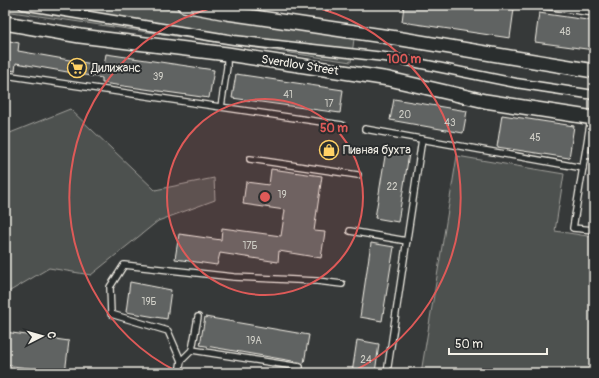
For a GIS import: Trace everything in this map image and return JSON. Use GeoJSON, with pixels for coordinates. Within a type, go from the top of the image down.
{"type":"FeatureCollection","features":[{"type":"Feature","properties":{"kind":"street"},"geometry":{"type":"LineString","coordinates":[[23,5],[234,40],[393,58],[516,83],[594,95]]}},
{"type":"Feature","properties":{"kind":"street"},"geometry":{"type":"LineString","coordinates":[[184,5],[594,71]]}},
{"type":"Feature","properties":{"kind":"street","name":"Sverdlov Street"},"geometry":{"type":"LineString","coordinates":[[5,23],[80,36],[227,54],[390,79],[485,101],[593,118]]}},
{"type":"Feature","properties":{"kind":"lane"},"geometry":{"type":"LineString","coordinates":[[538,5],[594,13]]}},
{"type":"Feature","properties":{"kind":"lane"},"geometry":{"type":"LineString","coordinates":[[221,107],[227,67],[227,54]]}},
{"type":"Feature","properties":{"kind":"lane"},"geometry":{"type":"LineString","coordinates":[[5,75],[342,125]]}},
{"type":"Feature","properties":{"kind":"lane"},"geometry":{"type":"LineString","coordinates":[[593,118],[573,228],[594,230]]}},
{"type":"Feature","properties":{"kind":"lane"},"geometry":{"type":"LineString","coordinates":[[365,129],[583,168]]}},
{"type":"Feature","properties":{"kind":"lane"},"geometry":{"type":"LineString","coordinates":[[387,373],[422,139]]}},
{"type":"Feature","properties":{"kind":"lane"},"geometry":{"type":"LineString","coordinates":[[586,155],[594,156]]}},
{"type":"Feature","properties":{"kind":"lane"},"geometry":{"type":"LineString","coordinates":[[250,159],[358,175]]}},
{"type":"Feature","properties":{"kind":"lane"},"geometry":{"type":"LineString","coordinates":[[350,231],[407,241]]}},
{"type":"Feature","properties":{"kind":"lane"},"geometry":{"type":"LineString","coordinates":[[179,373],[181,361],[168,331],[110,314],[110,287],[124,265],[234,277],[317,281],[342,284]]}},
{"type":"Feature","properties":{"kind":"lane"},"geometry":{"type":"LineString","coordinates":[[181,361],[192,350],[198,316]]}},
{"type":"Feature","properties":{"kind":"lane"},"geometry":{"type":"LineString","coordinates":[[192,350],[300,368],[299,373]]}},
{"type":"Feature","properties":{"kind":"shaded area"},"geometry":{"type":"Polygon","coordinates":[[[5,5],[143,5],[354,39],[351,62],[5,11],[5,5]]]}},
{"type":"Feature","properties":{"kind":"shaded area"},"geometry":{"type":"Polygon","coordinates":[[[70,109],[155,190],[214,178],[215,200],[158,221],[91,275],[49,268],[5,294],[5,135],[70,109]]]}},
{"type":"Feature","properties":{"kind":"shaded area"},"geometry":{"type":"Polygon","coordinates":[[[457,156],[564,174],[555,231],[594,237],[594,373],[421,373],[457,156]]]}},
{"type":"Feature","properties":{"kind":"building"},"geometry":{"type":"Polygon","coordinates":[[[404,5],[484,5],[514,9],[510,38],[402,22],[404,5]]]}},
{"type":"Feature","properties":{"kind":"building"},"geometry":{"type":"Polygon","coordinates":[[[539,13],[594,21],[594,50],[535,42],[539,13]]]}},
{"type":"Feature","properties":{"kind":"building"},"geometry":{"type":"Polygon","coordinates":[[[5,40],[19,43],[18,51],[104,66],[106,54],[214,70],[209,98],[102,83],[102,78],[16,63],[15,71],[5,69],[5,40]]]}},
{"type":"Feature","properties":{"kind":"building"},"geometry":{"type":"Polygon","coordinates":[[[236,74],[343,90],[340,113],[232,98],[236,74]]]}},
{"type":"Feature","properties":{"kind":"building"},"geometry":{"type":"Polygon","coordinates":[[[394,99],[467,111],[463,133],[390,120],[394,99]]]}},
{"type":"Feature","properties":{"kind":"building"},"geometry":{"type":"Polygon","coordinates":[[[502,115],[574,126],[569,158],[497,147],[502,115]]]}},
{"type":"Feature","properties":{"kind":"building"},"geometry":{"type":"Polygon","coordinates":[[[386,150],[409,154],[398,222],[375,218],[386,150]]]}},
{"type":"Feature","properties":{"kind":"building"},"geometry":{"type":"Polygon","coordinates":[[[271,169],[322,176],[314,231],[325,232],[321,258],[279,251],[278,262],[220,253],[217,265],[175,259],[179,234],[221,240],[222,228],[281,236],[285,210],[243,204],[246,182],[269,185],[271,169]]]}},
{"type":"Feature","properties":{"kind":"building"},"geometry":{"type":"Polygon","coordinates":[[[371,243],[394,247],[382,321],[360,317],[371,243]]]}},
{"type":"Feature","properties":{"kind":"building"},"geometry":{"type":"Polygon","coordinates":[[[130,282],[171,290],[167,319],[126,312],[130,282]]]}},
{"type":"Feature","properties":{"kind":"building"},"geometry":{"type":"Polygon","coordinates":[[[205,317],[309,335],[304,363],[200,345],[205,317]]]}},
{"type":"Feature","properties":{"kind":"building"},"geometry":{"type":"Polygon","coordinates":[[[5,332],[69,341],[65,373],[5,365],[5,332]]]}},
{"type":"Feature","properties":{"kind":"building"},"geometry":{"type":"Polygon","coordinates":[[[357,340],[379,344],[375,373],[352,373],[357,340]]]}},
{"type":"Feature","properties":{"kind":"place","name":"Дилижанс"},"geometry":{"type":"Point","coordinates":[77,68]}},
{"type":"Feature","properties":{"kind":"place","name":"Пивная бухта"},"geometry":{"type":"Point","coordinates":[329,150]}}]}
